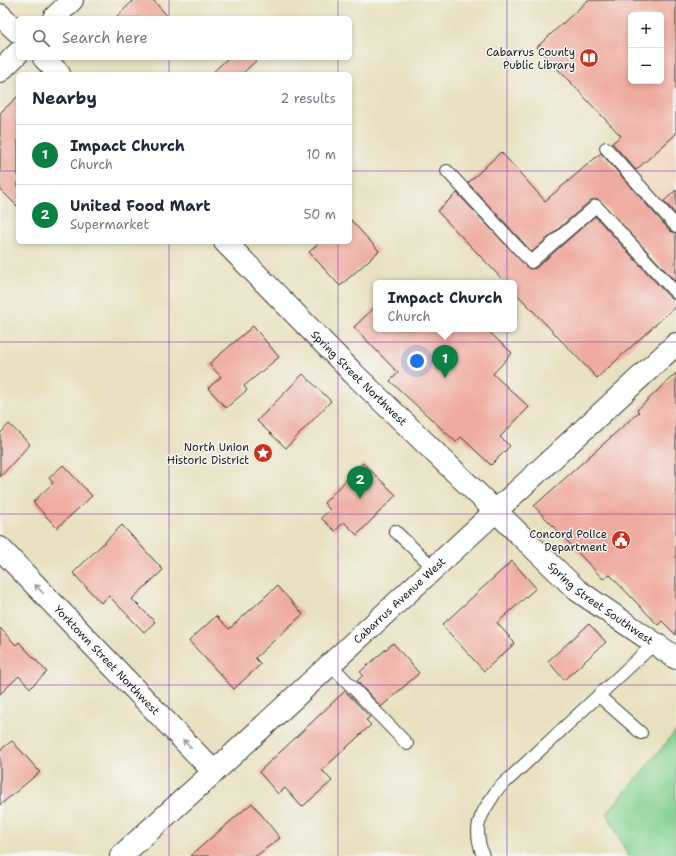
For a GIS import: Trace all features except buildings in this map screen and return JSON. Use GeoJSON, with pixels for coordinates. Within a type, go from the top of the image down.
{"type":"FeatureCollection","features":[{"type":"Feature","properties":{"kind":"street"},"geometry":{"type":"LineString","coordinates":[[56,16],[72,0]]}},
{"type":"Feature","properties":{"kind":"street"},"geometry":{"type":"LineString","coordinates":[[0,15],[16,30]]}},
{"type":"Feature","properties":{"kind":"street"},"geometry":{"type":"LineString","coordinates":[[0,71],[16,55]]}},
{"type":"Feature","properties":{"kind":"street"},"geometry":{"type":"LineString","coordinates":[[46,60],[57,72]]}},
{"type":"Feature","properties":{"kind":"street","name":"Spring Street Northwest"},"geometry":{"type":"LineString","coordinates":[[227,244],[354,374],[495,512]]}},
{"type":"Feature","properties":{"kind":"street","name":"Cabarrus Avenue West"},"geometry":{"type":"LineString","coordinates":[[121,856],[214,772],[676,344]]}},
{"type":"Feature","properties":{"kind":"street","name":"Spring Street Southwest"},"geometry":{"type":"LineString","coordinates":[[495,512],[577,590],[676,658]]}},
{"type":"Feature","properties":{"kind":"street","name":"Yorktown Street Northwest"},"geometry":{"type":"LineString","coordinates":[[0,548],[214,772]]}},
{"type":"Feature","properties":{"kind":"lane"},"geometry":{"type":"LineString","coordinates":[[606,148],[676,226]]}},
{"type":"Feature","properties":{"kind":"lane"},"geometry":{"type":"LineString","coordinates":[[447,171],[530,262],[596,206],[676,293]]}},
{"type":"Feature","properties":{"kind":"lane"},"geometry":{"type":"LineString","coordinates":[[395,531],[434,568]]}},
{"type":"Feature","properties":{"kind":"lane"},"geometry":{"type":"LineString","coordinates":[[483,856],[478,840],[478,825],[497,790],[655,643]]}},
{"type":"Feature","properties":{"kind":"lane"},"geometry":{"type":"LineString","coordinates":[[330,664],[407,744]]}},
{"type":"Feature","properties":{"kind":"lane"},"geometry":{"type":"LineString","coordinates":[[599,696],[641,733]]}},
{"type":"Feature","properties":{"kind":"shaded area"},"geometry":{"type":"Polygon","coordinates":[[[676,90],[676,221],[610,147],[676,90]]]}},
{"type":"Feature","properties":{"kind":"green space"},"geometry":{"type":"Polygon","coordinates":[[[676,731],[676,856],[628,856],[607,813],[676,731]]]}},
{"type":"Feature","properties":{"kind":"place","name":"Cabarrus County Public Library"},"geometry":{"type":"Point","coordinates":[589,58]}},
{"type":"Feature","properties":{"kind":"place","name":"Impact Church"},"geometry":{"type":"Point","coordinates":[445,378]}},
{"type":"Feature","properties":{"kind":"place","name":"North Union Historic District"},"geometry":{"type":"Point","coordinates":[263,453]}},
{"type":"Feature","properties":{"kind":"place","name":"United Food Mart"},"geometry":{"type":"Point","coordinates":[360,499]}},
{"type":"Feature","properties":{"kind":"place","name":"Concord Police Department"},"geometry":{"type":"Point","coordinates":[621,540]}}]}
